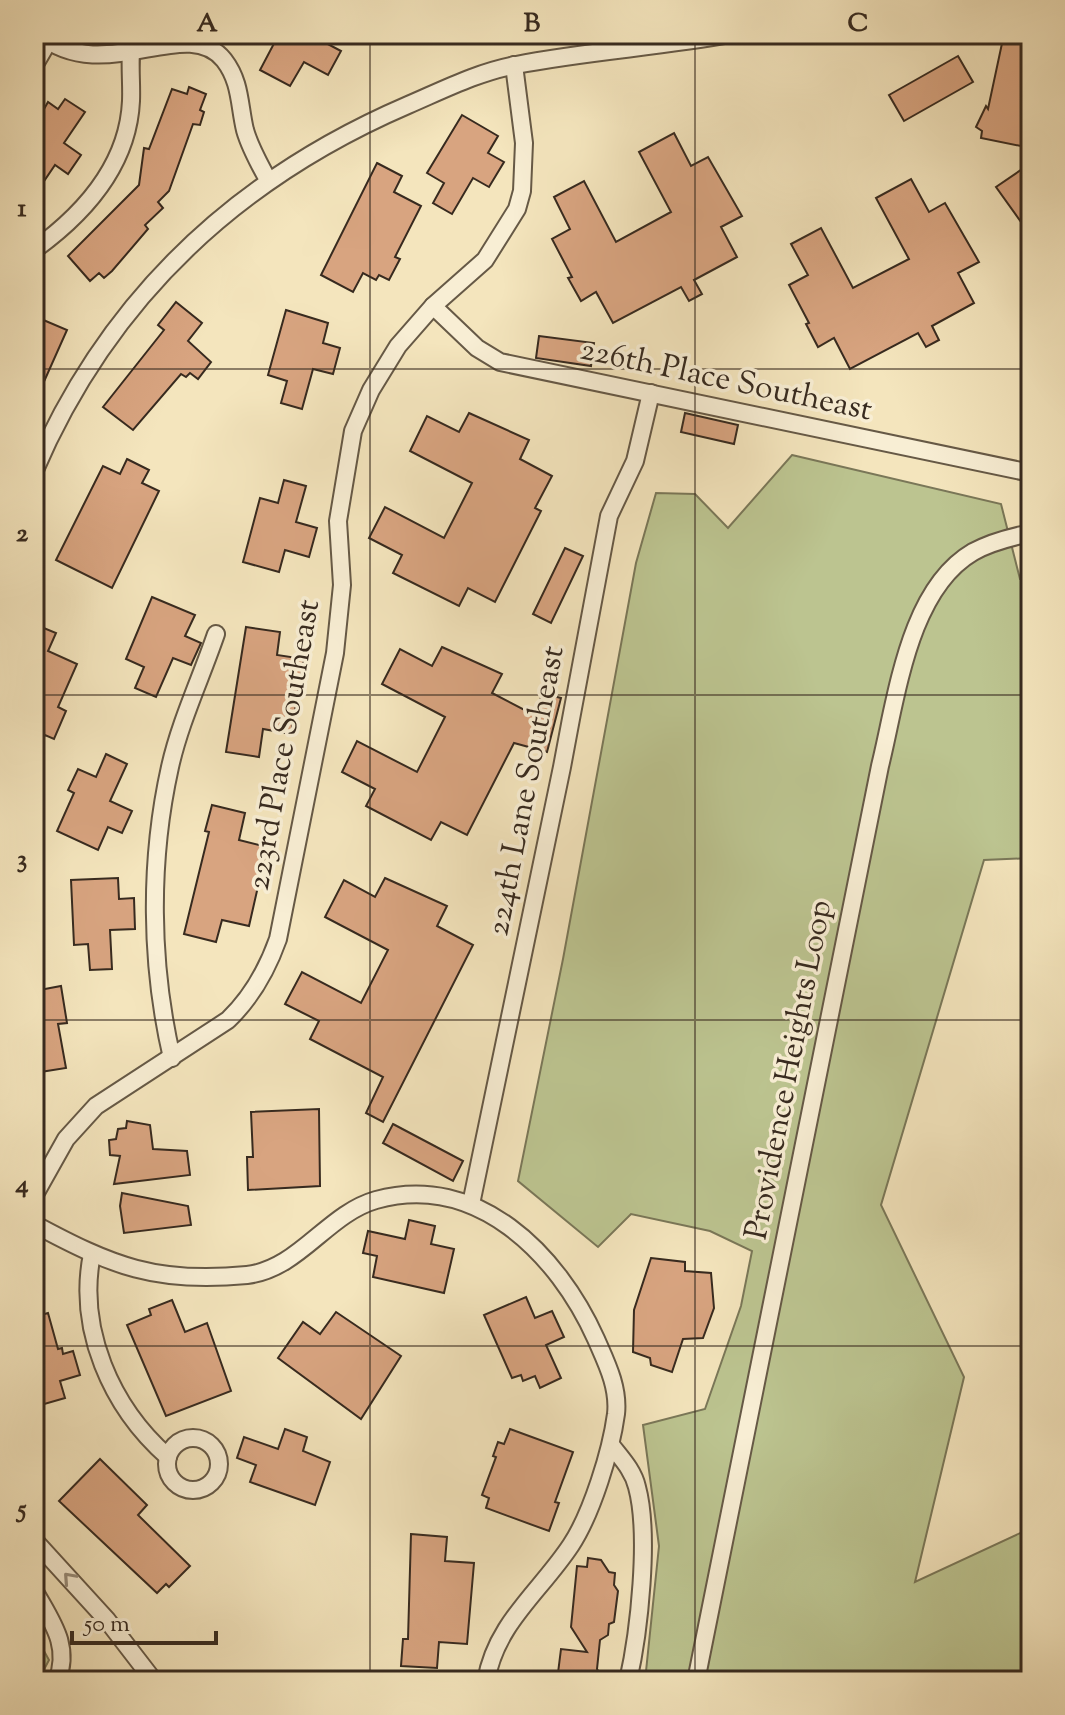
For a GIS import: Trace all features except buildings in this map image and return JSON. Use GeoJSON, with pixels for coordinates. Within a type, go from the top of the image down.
{"type":"FeatureCollection","features":[{"type":"Feature","properties":{"kind":"street"},"geometry":{"type":"LineString","coordinates":[[34,250],[68,223],[113,170],[130,116],[130,54],[134,34]]}},
{"type":"Feature","properties":{"kind":"street"},"geometry":{"type":"LineString","coordinates":[[34,472],[57,417],[84,372],[141,295],[210,226],[268,180],[371,121],[471,79],[514,65],[731,34]]}},
{"type":"Feature","properties":{"kind":"street"},"geometry":{"type":"LineString","coordinates":[[34,66],[44,38],[67,51],[90,56],[130,54],[175,42],[193,43],[222,58],[237,84],[245,131],[268,180]]}},
{"type":"Feature","properties":{"kind":"street","name":"223rd Place Southeast"},"geometry":{"type":"LineString","coordinates":[[34,1196],[81,1120],[113,1094],[234,1015],[269,965],[278,939],[335,653],[342,585],[338,521],[353,431],[381,371],[433,306],[485,260],[517,209],[522,191],[524,155],[514,65]]}},
{"type":"Feature","properties":{"kind":"street","name":"226th Place Southeast"},"geometry":{"type":"LineString","coordinates":[[433,306],[477,348],[500,362],[1026,472]]}},
{"type":"Feature","properties":{"kind":"street","name":"224th Lane Southeast"},"geometry":{"type":"LineString","coordinates":[[471,1204],[562,767],[609,516],[635,461],[651,393]]}},
{"type":"Feature","properties":{"kind":"street","name":"Providence Heights Loop"},"geometry":{"type":"LineString","coordinates":[[696,1681],[880,766],[919,617],[941,581],[972,553],[1031,533]]}},
{"type":"Feature","properties":{"kind":"street"},"geometry":{"type":"LineString","coordinates":[[172,1058],[158,978],[156,909],[161,817],[171,764],[216,634]]}},
{"type":"Feature","properties":{"kind":"street"},"geometry":{"type":"LineString","coordinates":[[34,1224],[92,1254],[157,1276],[251,1274],[282,1262],[347,1213],[376,1200],[419,1194],[471,1204],[528,1240],[548,1258],[574,1297],[615,1384],[617,1410],[611,1445],[574,1542],[509,1621],[496,1643],[486,1681]]}},
{"type":"Feature","properties":{"kind":"street"},"geometry":{"type":"LineString","coordinates":[[92,1254],[86,1287],[99,1354],[126,1410],[168,1457]]}},
{"type":"Feature","properties":{"kind":"street"},"geometry":{"type":"LineString","coordinates":[[611,1445],[627,1464],[639,1490],[642,1565],[638,1628],[628,1681]]}},
{"type":"Feature","properties":{"kind":"street"},"geometry":{"type":"LineString","coordinates":[[34,1540],[107,1620],[154,1681]]}},
{"type":"Feature","properties":{"kind":"street"},"geometry":{"type":"LineString","coordinates":[[34,1590],[61,1639],[63,1651],[57,1681]]}},
{"type":"Feature","properties":{"kind":"green space"},"geometry":{"type":"Polygon","coordinates":[[[792,455],[1001,504],[1020,579],[1031,578],[1031,858],[984,860],[881,1205],[964,1377],[915,1582],[1031,1528],[1031,1681],[645,1681],[659,1546],[643,1425],[705,1409],[741,1306],[752,1251],[710,1231],[631,1214],[598,1247],[518,1181],[563,959],[636,563],[656,493],[695,494],[728,528],[792,455]]]}},
{"type":"Feature","properties":{"kind":"green space"},"geometry":{"type":"Polygon","coordinates":[[[34,1633],[49,1660],[38,1681],[34,1681],[34,1633]]]}}]}
